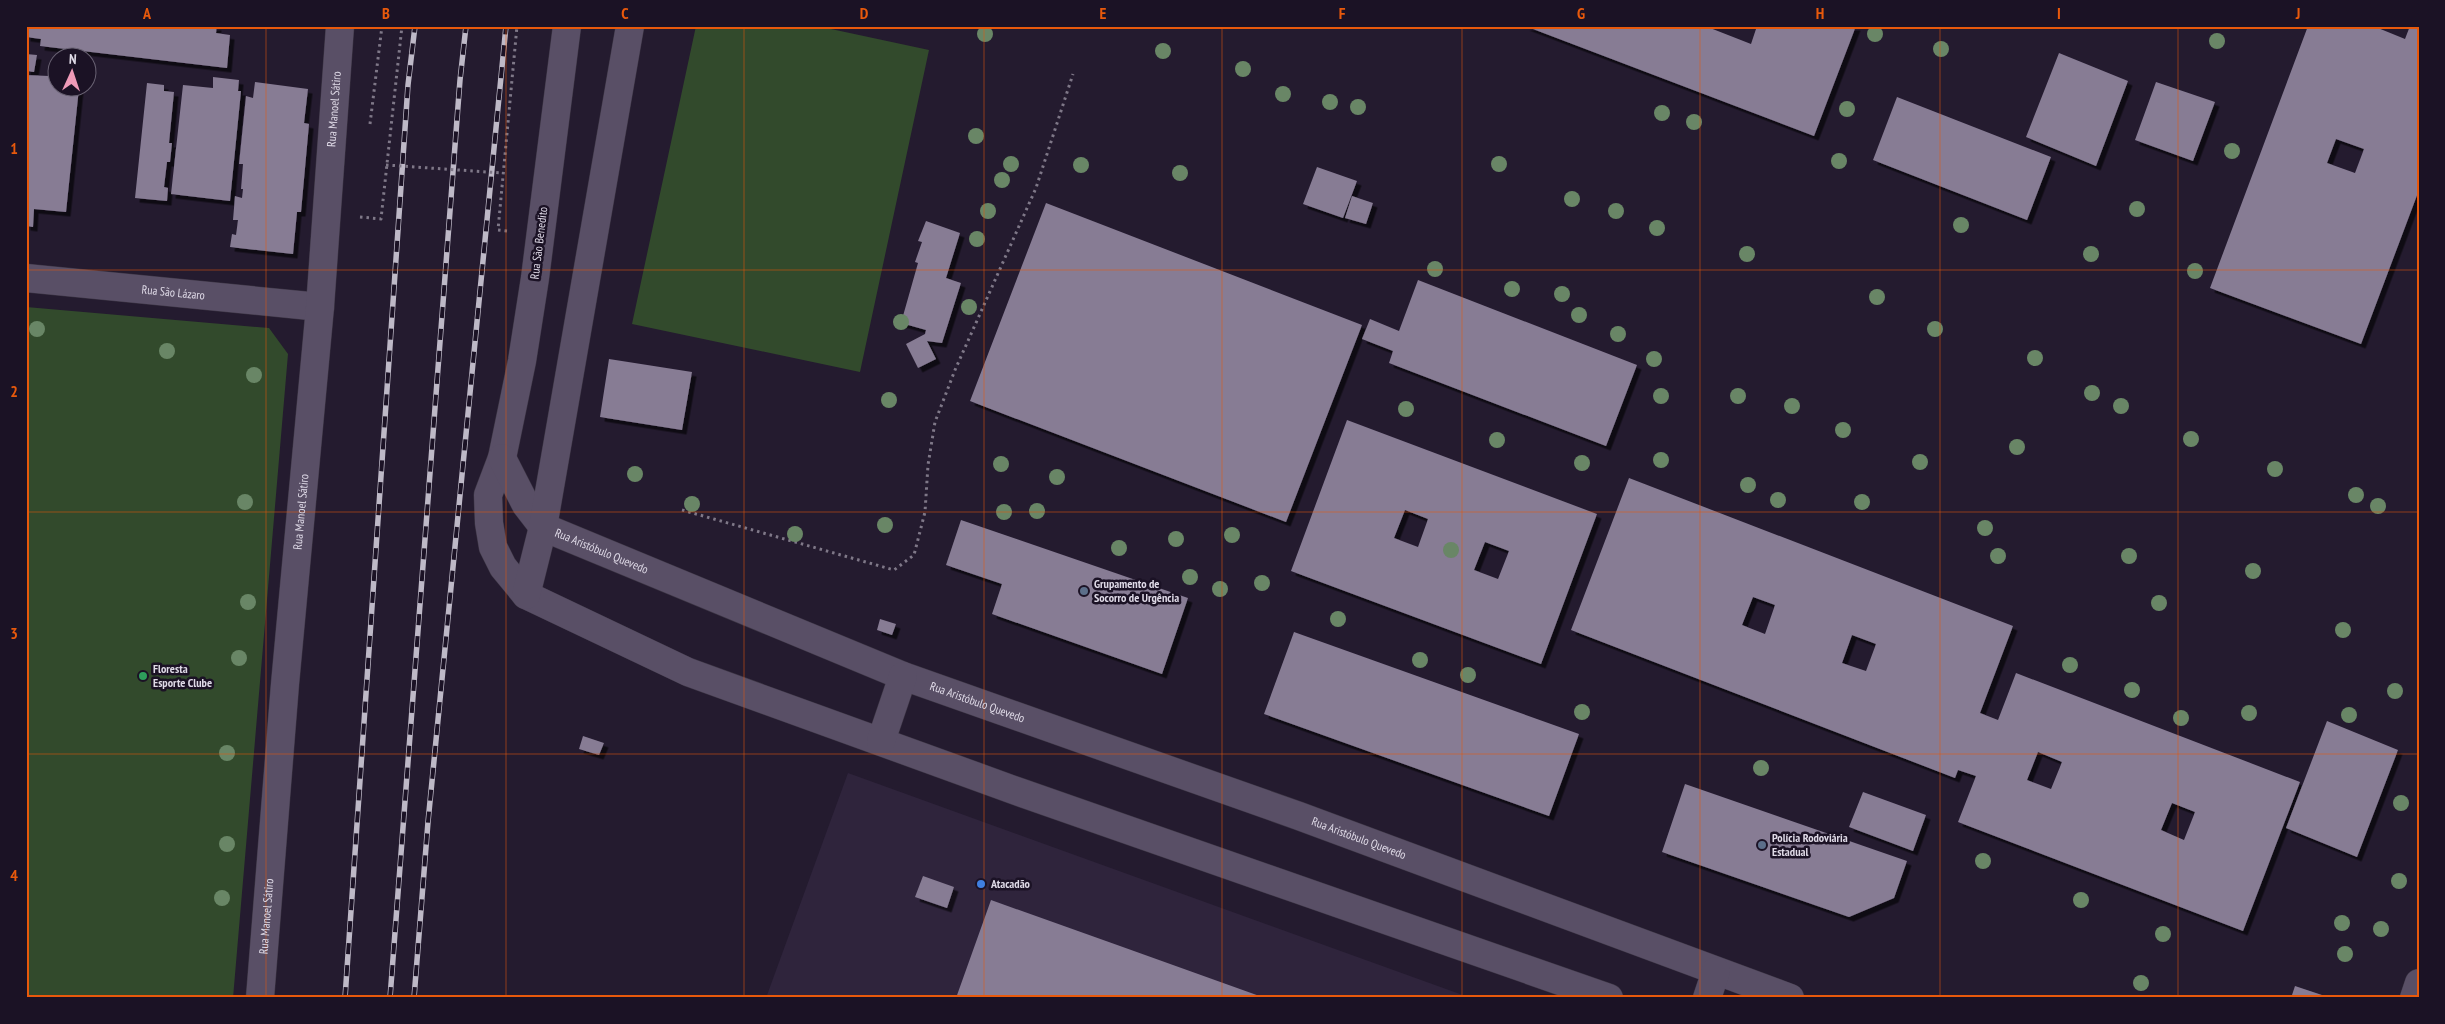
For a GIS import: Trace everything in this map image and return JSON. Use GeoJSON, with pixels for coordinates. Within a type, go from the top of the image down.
{"type":"FeatureCollection","features":[{"type":"Feature","properties":{"kind":"street","name":"Rua Manoel Sátiro"},"geometry":{"type":"LineString","coordinates":[[260,998],[285,684],[320,307],[340,26]]}},
{"type":"Feature","properties":{"kind":"street","name":"Rua São Benedito"},"geometry":{"type":"LineString","coordinates":[[502,458],[522,361],[534,288],[567,26]]}},
{"type":"Feature","properties":{"kind":"street"},"geometry":{"type":"LineString","coordinates":[[526,595],[543,527],[630,26]]}},
{"type":"Feature","properties":{"kind":"street","name":"Rua São Lázaro"},"geometry":{"type":"LineString","coordinates":[[26,278],[320,307]]}},
{"type":"Feature","properties":{"kind":"street","name":"Rua Aristóbulo Quevedo"},"geometry":{"type":"LineString","coordinates":[[502,458],[526,505],[543,527],[904,676],[1299,816],[1790,998]]}},
{"type":"Feature","properties":{"kind":"street"},"geometry":{"type":"LineString","coordinates":[[502,458],[488,495],[490,531],[493,547],[503,567],[526,595],[688,672],[1609,998]]}},
{"type":"Feature","properties":{"kind":"street"},"geometry":{"type":"LineString","coordinates":[[881,741],[904,676]]}},
{"type":"Feature","properties":{"kind":"street"},"geometry":{"type":"LineString","coordinates":[[1706,998],[1716,971]]}},
{"type":"Feature","properties":{"kind":"street"},"geometry":{"type":"LineString","coordinates":[[2414,998],[2419,983]]}},
{"type":"Feature","properties":{"kind":"path"},"geometry":{"type":"LineString","coordinates":[[372,112],[382,26]]}},
{"type":"Feature","properties":{"kind":"path"},"geometry":{"type":"LineString","coordinates":[[360,208],[360,217],[381,219],[402,26]]}},
{"type":"Feature","properties":{"kind":"path"},"geometry":{"type":"LineString","coordinates":[[386,165],[502,173],[517,26]]}},
{"type":"Feature","properties":{"kind":"path"},"geometry":{"type":"LineString","coordinates":[[682,510],[894,570],[914,555],[925,512],[928,465],[935,422],[955,370],[1036,188],[1073,74]]}},
{"type":"Feature","properties":{"kind":"shaded area","name":"Atacadão"},"geometry":{"type":"Polygon","coordinates":[[[848,773],[1471,998],[766,998],[848,773]]]}},
{"type":"Feature","properties":{"kind":"green space"},"geometry":{"type":"Polygon","coordinates":[[[696,26],[817,26],[929,50],[860,372],[632,324],[696,26]]]}},
{"type":"Feature","properties":{"kind":"green space","name":"Floresta Esporte Clube"},"geometry":{"type":"Polygon","coordinates":[[[26,307],[269,328],[288,354],[233,998],[26,998],[26,307]]]}},
{"type":"Feature","properties":{"kind":"building"},"geometry":{"type":"Polygon","coordinates":[[[26,26],[217,26],[216,33],[230,35],[227,68],[98,53],[98,48],[40,46],[41,39],[26,37],[26,26]]]}},
{"type":"Feature","properties":{"kind":"building"},"geometry":{"type":"Polygon","coordinates":[[[1525,26],[1705,26],[1751,44],[1757,26],[1856,26],[1814,136],[1525,26]]]}},
{"type":"Feature","properties":{"kind":"building"},"geometry":{"type":"Polygon","coordinates":[[[2308,26],[2379,26],[2378,28],[2405,39],[2410,26],[2419,26],[2419,190],[2361,344],[2210,288],[2308,26]],[[2336,139],[2327,163],[2355,173],[2364,149],[2336,139]]]}},
{"type":"Feature","properties":{"kind":"building"},"geometry":{"type":"Polygon","coordinates":[[[2059,53],[2128,81],[2096,166],[2026,137],[2059,53]]]}},
{"type":"Feature","properties":{"kind":"building"},"geometry":{"type":"Polygon","coordinates":[[[26,54],[37,55],[34,72],[26,71],[26,54]]]}},
{"type":"Feature","properties":{"kind":"building"},"geometry":{"type":"Polygon","coordinates":[[[26,75],[48,76],[48,98],[78,98],[66,212],[34,209],[33,227],[26,226],[26,75]]]}},
{"type":"Feature","properties":{"kind":"building"},"geometry":{"type":"Polygon","coordinates":[[[213,77],[239,80],[238,91],[241,91],[230,201],[171,194],[183,85],[213,88],[213,77]]]}},
{"type":"Feature","properties":{"kind":"building"},"geometry":{"type":"Polygon","coordinates":[[[255,82],[308,89],[304,123],[309,124],[301,212],[297,212],[293,254],[230,247],[232,234],[236,235],[238,220],[233,220],[235,196],[242,198],[243,189],[241,189],[243,164],[239,164],[246,96],[253,98],[255,82]]]}},
{"type":"Feature","properties":{"kind":"building"},"geometry":{"type":"Polygon","coordinates":[[[2156,82],[2215,102],[2193,161],[2135,140],[2156,82]]]}},
{"type":"Feature","properties":{"kind":"building"},"geometry":{"type":"Polygon","coordinates":[[[147,83],[164,85],[164,91],[174,92],[169,143],[172,143],[170,162],[167,162],[164,187],[168,188],[167,201],[135,198],[147,83]]]}},
{"type":"Feature","properties":{"kind":"building"},"geometry":{"type":"Polygon","coordinates":[[[1897,97],[2051,157],[2027,220],[1873,160],[1897,97]]]}},
{"type":"Feature","properties":{"kind":"building"},"geometry":{"type":"Polygon","coordinates":[[[1317,167],[1357,181],[1343,218],[1303,204],[1317,167]]]}},
{"type":"Feature","properties":{"kind":"building"},"geometry":{"type":"Polygon","coordinates":[[[1352,196],[1373,203],[1366,224],[1345,218],[1352,196]]]}},
{"type":"Feature","properties":{"kind":"building"},"geometry":{"type":"Polygon","coordinates":[[[1046,203],[1362,325],[1286,522],[970,401],[1046,203]]]}},
{"type":"Feature","properties":{"kind":"building"},"geometry":{"type":"Polygon","coordinates":[[[926,221],[960,233],[946,278],[961,283],[942,343],[927,341],[936,359],[918,368],[906,344],[925,334],[926,330],[901,323],[918,263],[915,262],[922,242],[918,241],[926,221]]]}},
{"type":"Feature","properties":{"kind":"building"},"geometry":{"type":"Polygon","coordinates":[[[1418,280],[1637,365],[1606,446],[1389,363],[1393,351],[1362,339],[1370,319],[1399,331],[1418,280]]]}},
{"type":"Feature","properties":{"kind":"building"},"geometry":{"type":"Polygon","coordinates":[[[609,359],[692,372],[682,430],[600,417],[609,359]]]}},
{"type":"Feature","properties":{"kind":"building"},"geometry":{"type":"Polygon","coordinates":[[[1347,420],[1597,514],[1541,664],[1291,571],[1347,420]],[[1405,510],[1394,538],[1418,547],[1428,519],[1405,510]],[[1485,542],[1474,570],[1498,579],[1509,551],[1485,542]]]}},
{"type":"Feature","properties":{"kind":"building"},"geometry":{"type":"Polygon","coordinates":[[[1629,478],[2013,626],[1980,713],[1998,720],[2016,673],[2300,782],[2243,931],[1958,822],[1976,776],[1958,770],[1955,778],[1571,630],[1629,478]],[[1753,597],[1742,625],[1765,634],[1775,605],[1753,597]],[[1852,635],[1842,663],[1866,671],[1876,644],[1852,635]],[[2038,752],[2027,780],[2051,789],[2062,762],[2038,752]],[[2172,803],[2161,830],[2184,840],[2195,812],[2172,803]]]}},
{"type":"Feature","properties":{"kind":"building","name":"Grupamento de Socorro de Urgência"},"geometry":{"type":"Polygon","coordinates":[[[961,520],[1188,598],[1162,674],[992,614],[1002,584],[946,565],[961,520]]]}},
{"type":"Feature","properties":{"kind":"building"},"geometry":{"type":"Polygon","coordinates":[[[880,619],[896,624],[892,635],[877,630],[880,619]]]}},
{"type":"Feature","properties":{"kind":"building"},"geometry":{"type":"Polygon","coordinates":[[[1294,632],[1579,734],[1549,816],[1264,714],[1294,632]]]}},
{"type":"Feature","properties":{"kind":"building"},"geometry":{"type":"Polygon","coordinates":[[[2327,721],[2398,750],[2357,857],[2286,828],[2327,721]]]}},
{"type":"Feature","properties":{"kind":"building"},"geometry":{"type":"Polygon","coordinates":[[[583,736],[604,743],[599,755],[579,749],[583,736]]]}},
{"type":"Feature","properties":{"kind":"building","name":"Polícia Rodoviária Estadual"},"geometry":{"type":"Polygon","coordinates":[[[1685,784],[1907,861],[1894,898],[1849,917],[1662,852],[1685,784]]]}},
{"type":"Feature","properties":{"kind":"building"},"geometry":{"type":"Polygon","coordinates":[[[1863,792],[1926,815],[1913,851],[1849,827],[1863,792]]]}},
{"type":"Feature","properties":{"kind":"building"},"geometry":{"type":"Polygon","coordinates":[[[923,876],[954,887],[947,908],[915,897],[923,876]]]}},
{"type":"Feature","properties":{"kind":"building"},"geometry":{"type":"Polygon","coordinates":[[[991,900],[1120,946],[1265,998],[956,998],[991,900]]]}},
{"type":"Feature","properties":{"kind":"building"},"geometry":{"type":"Polygon","coordinates":[[[2295,986],[2328,997],[2328,998],[2291,998],[2295,986]]]}},
{"type":"Feature","properties":{"kind":"railway"},"geometry":{"type":"LineString","coordinates":[[345,998],[408,85],[415,26]]}},
{"type":"Feature","properties":{"kind":"railway"},"geometry":{"type":"LineString","coordinates":[[390,998],[460,80],[466,26]]}},
{"type":"Feature","properties":{"kind":"railway"},"geometry":{"type":"LineString","coordinates":[[414,998],[428,822],[506,26]]}},
{"type":"Feature","properties":{"kind":"place","name":"Grupamento de Socorro de Urgência"},"geometry":{"type":"Point","coordinates":[1084,591]}},
{"type":"Feature","properties":{"kind":"place","name":"Floresta Esporte Clube"},"geometry":{"type":"Point","coordinates":[143,676]}},
{"type":"Feature","properties":{"kind":"place","name":"Polícia Rodoviária Estadual"},"geometry":{"type":"Point","coordinates":[1762,845]}},
{"type":"Feature","properties":{"kind":"place","name":"Atacadão"},"geometry":{"type":"Point","coordinates":[981,884]}}]}
